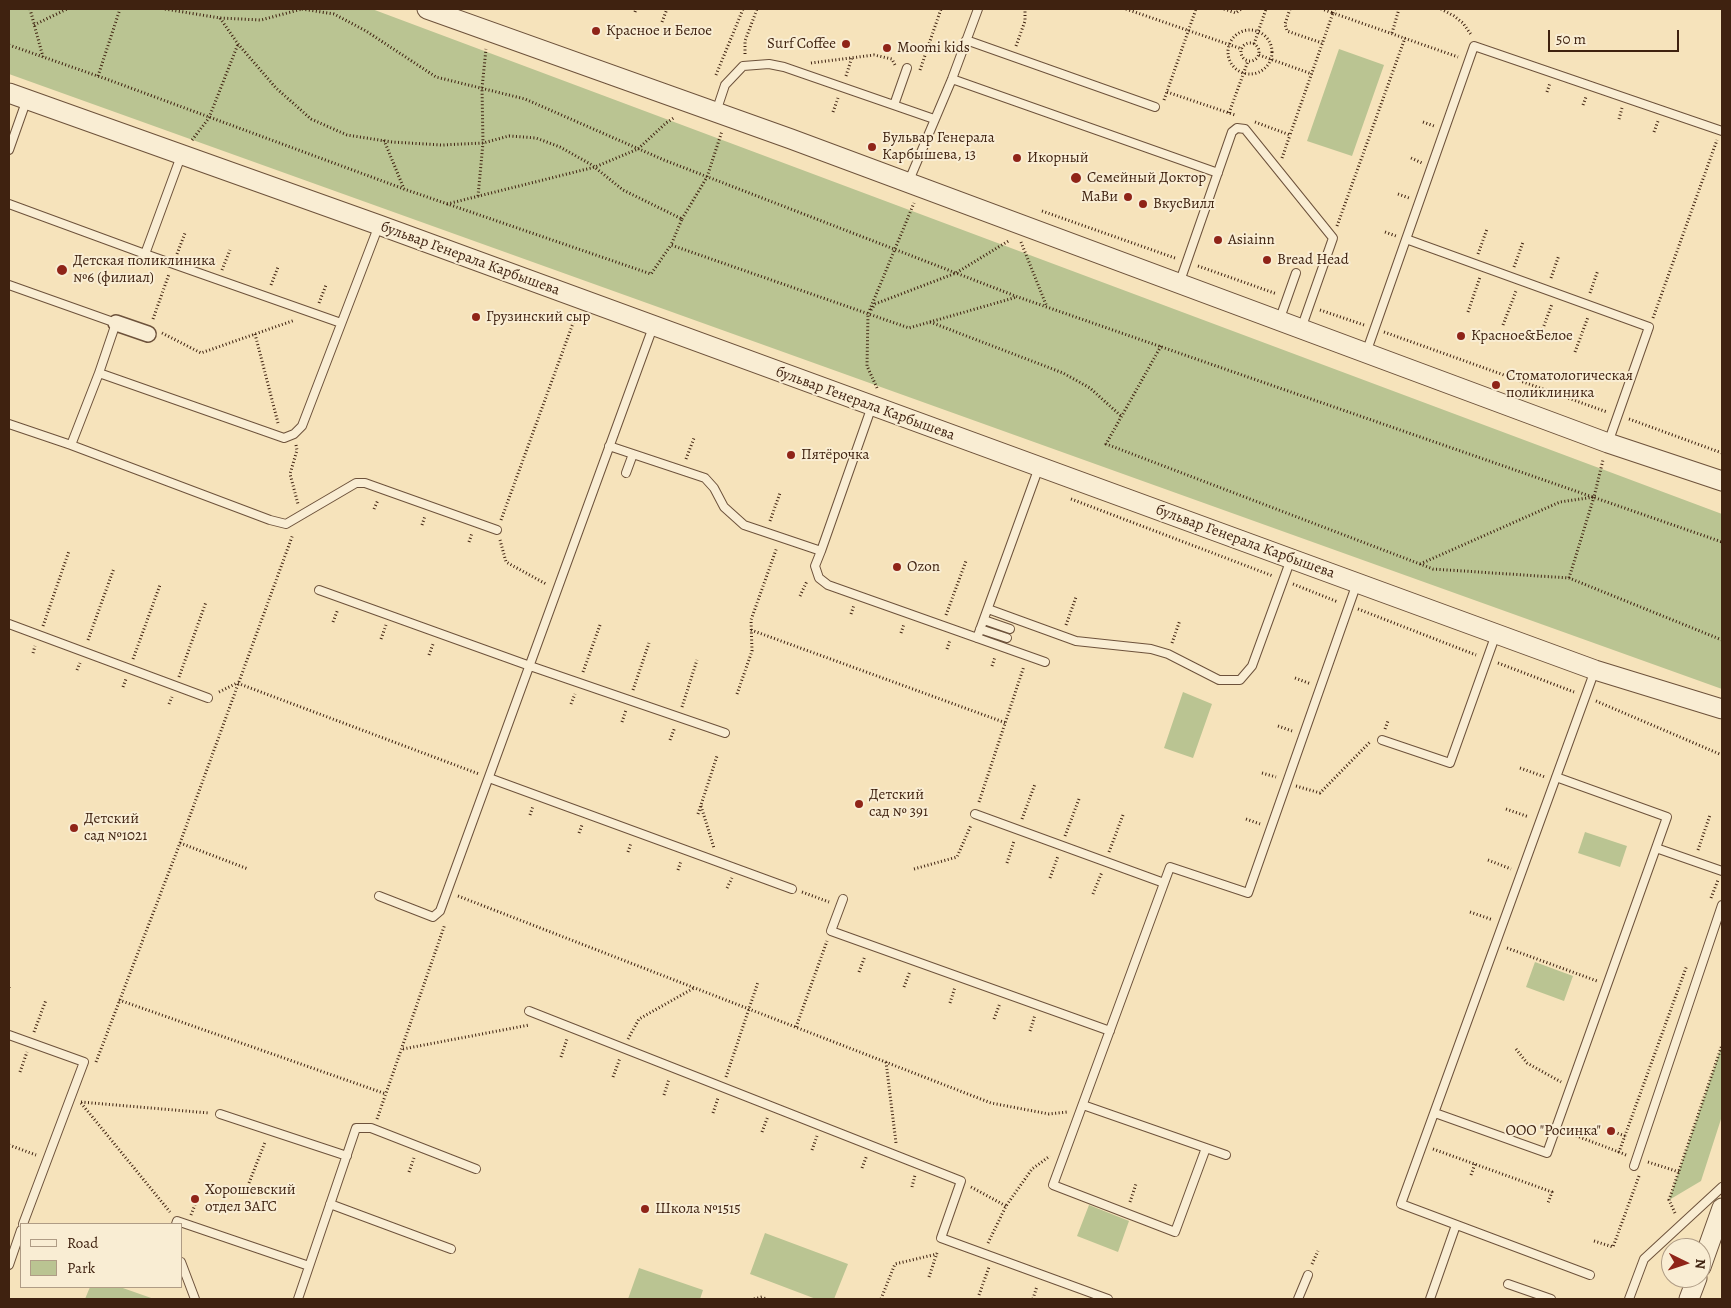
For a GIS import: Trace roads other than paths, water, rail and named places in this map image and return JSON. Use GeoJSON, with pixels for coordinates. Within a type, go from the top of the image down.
{"type":"FeatureCollection","features":[{"type":"Feature","properties":{"kind":"street"},"geometry":{"type":"LineString","coordinates":[[427,9],[721,114],[1608,443],[1722,481]]}},
{"type":"Feature","properties":{"kind":"street","name":"бульвар Генерала Карбышева"},"geometry":{"type":"LineString","coordinates":[[18,96],[379,225],[1595,670],[1722,709]]}},
{"type":"Feature","properties":{"kind":"street"},"geometry":{"type":"LineString","coordinates":[[116,323],[149,330]]}},
{"type":"Feature","properties":{"kind":"street"},"geometry":{"type":"LineString","coordinates":[[1711,1239],[1722,1208]]}},
{"type":"Feature","properties":{"kind":"lane"},"geometry":{"type":"LineString","coordinates":[[915,186],[934,120],[952,79],[978,9]]}},
{"type":"Feature","properties":{"kind":"lane"},"geometry":{"type":"LineString","coordinates":[[966,40],[1155,107]]}},
{"type":"Feature","properties":{"kind":"lane"},"geometry":{"type":"LineString","coordinates":[[1366,353],[1474,46],[1721,131]]}},
{"type":"Feature","properties":{"kind":"lane"},"geometry":{"type":"LineString","coordinates":[[721,114],[725,85],[743,66],[749,64],[770,64],[784,67],[934,120]]}},
{"type":"Feature","properties":{"kind":"lane"},"geometry":{"type":"LineString","coordinates":[[894,105],[907,68]]}},
{"type":"Feature","properties":{"kind":"lane"},"geometry":{"type":"LineString","coordinates":[[952,79],[1218,173]]}},
{"type":"Feature","properties":{"kind":"lane"},"geometry":{"type":"LineString","coordinates":[[9,150],[18,96]]}},
{"type":"Feature","properties":{"kind":"lane"},"geometry":{"type":"LineString","coordinates":[[1179,284],[1232,132],[1237,128],[1248,131],[1333,238],[1301,329]]}},
{"type":"Feature","properties":{"kind":"lane"},"geometry":{"type":"LineString","coordinates":[[145,254],[181,155]]}},
{"type":"Feature","properties":{"kind":"lane"},"geometry":{"type":"LineString","coordinates":[[9,204],[172,265],[341,323]]}},
{"type":"Feature","properties":{"kind":"lane"},"geometry":{"type":"LineString","coordinates":[[99,373],[284,438],[294,434],[302,426],[379,225]]}},
{"type":"Feature","properties":{"kind":"lane"},"geometry":{"type":"LineString","coordinates":[[1406,239],[1649,327],[1608,443]]}},
{"type":"Feature","properties":{"kind":"lane"},"geometry":{"type":"LineString","coordinates":[[1280,321],[1296,273]]}},
{"type":"Feature","properties":{"kind":"lane"},"geometry":{"type":"LineString","coordinates":[[9,285],[116,323],[71,446]]}},
{"type":"Feature","properties":{"kind":"lane"},"geometry":{"type":"LineString","coordinates":[[379,896],[433,916],[440,911],[653,326]]}},
{"type":"Feature","properties":{"kind":"lane"},"geometry":{"type":"LineString","coordinates":[[880,409],[815,566],[819,578],[828,585],[1046,662]]}},
{"type":"Feature","properties":{"kind":"lane"},"geometry":{"type":"LineString","coordinates":[[9,424],[270,520],[286,524],[356,483],[365,483],[497,530]]}},
{"type":"Feature","properties":{"kind":"lane"},"geometry":{"type":"LineString","coordinates":[[609,446],[705,478],[714,488],[724,507],[744,525],[821,552]]}},
{"type":"Feature","properties":{"kind":"lane"},"geometry":{"type":"LineString","coordinates":[[626,473],[633,454]]}},
{"type":"Feature","properties":{"kind":"lane"},"geometry":{"type":"LineString","coordinates":[[977,638],[1039,467]]}},
{"type":"Feature","properties":{"kind":"lane"},"geometry":{"type":"LineString","coordinates":[[988,609],[1076,641],[1152,649],[1168,654],[1219,680],[1240,680],[1252,666],[1291,559]]}},
{"type":"Feature","properties":{"kind":"lane"},"geometry":{"type":"LineString","coordinates":[[1206,1148],[1175,1232],[1053,1186],[1170,867],[1248,893],[1357,583]]}},
{"type":"Feature","properties":{"kind":"lane"},"geometry":{"type":"LineString","coordinates":[[319,590],[578,683],[725,733]]}},
{"type":"Feature","properties":{"kind":"lane"},"geometry":{"type":"LineString","coordinates":[[984,620],[1010,629]]}},
{"type":"Feature","properties":{"kind":"lane"},"geometry":{"type":"LineString","coordinates":[[9,624],[208,698]]}},
{"type":"Feature","properties":{"kind":"lane"},"geometry":{"type":"LineString","coordinates":[[980,630],[1007,638]]}},
{"type":"Feature","properties":{"kind":"lane"},"geometry":{"type":"LineString","coordinates":[[1382,740],[1450,762],[1496,634]]}},
{"type":"Feature","properties":{"kind":"lane"},"geometry":{"type":"LineString","coordinates":[[1590,1275],[1401,1204],[1595,670]]}},
{"type":"Feature","properties":{"kind":"lane"},"geometry":{"type":"LineString","coordinates":[[489,778],[792,889]]}},
{"type":"Feature","properties":{"kind":"lane"},"geometry":{"type":"LineString","coordinates":[[1434,1113],[1547,1153],[1666,817],[1555,779]]}},
{"type":"Feature","properties":{"kind":"lane"},"geometry":{"type":"LineString","coordinates":[[975,814],[1164,883]]}},
{"type":"Feature","properties":{"kind":"lane"},"geometry":{"type":"LineString","coordinates":[[1656,848],[1722,870]]}},
{"type":"Feature","properties":{"kind":"lane"},"geometry":{"type":"LineString","coordinates":[[842,902],[831,931],[1110,1030]]}},
{"type":"Feature","properties":{"kind":"lane"},"geometry":{"type":"LineString","coordinates":[[1638,1168],[1722,905]]}},
{"type":"Feature","properties":{"kind":"lane"},"geometry":{"type":"LineString","coordinates":[[529,1011],[961,1181],[942,1238],[1108,1299]]}},
{"type":"Feature","properties":{"kind":"lane"},"geometry":{"type":"LineString","coordinates":[[9,1035],[84,1062],[23,1223]]}},
{"type":"Feature","properties":{"kind":"lane"},"geometry":{"type":"LineString","coordinates":[[1082,1108],[1226,1155]]}},
{"type":"Feature","properties":{"kind":"lane"},"geometry":{"type":"LineString","coordinates":[[220,1114],[347,1156]]}},
{"type":"Feature","properties":{"kind":"lane"},"geometry":{"type":"LineString","coordinates":[[298,1299],[356,1128],[374,1129],[476,1169]]}},
{"type":"Feature","properties":{"kind":"lane"},"geometry":{"type":"LineString","coordinates":[[1629,1299],[1644,1259],[1722,1187]]}},
{"type":"Feature","properties":{"kind":"lane"},"geometry":{"type":"LineString","coordinates":[[330,1204],[451,1250]]}},
{"type":"Feature","properties":{"kind":"lane"},"geometry":{"type":"LineString","coordinates":[[182,1224],[309,1266]]}},
{"type":"Feature","properties":{"kind":"lane"},"geometry":{"type":"LineString","coordinates":[[1430,1299],[1456,1225]]}},
{"type":"Feature","properties":{"kind":"lane"},"geometry":{"type":"LineString","coordinates":[[9,1265],[20,1233]]}},
{"type":"Feature","properties":{"kind":"lane"},"geometry":{"type":"LineString","coordinates":[[182,1265],[195,1299]]}},
{"type":"Feature","properties":{"kind":"lane"},"geometry":{"type":"LineString","coordinates":[[1298,1299],[1308,1275]]}},
{"type":"Feature","properties":{"kind":"lane"},"geometry":{"type":"LineString","coordinates":[[1508,1284],[1551,1299]]}},
{"type":"Feature","properties":{"kind":"place","name":"Красное и Белое"},"geometry":{"type":"Point","coordinates":[596,31]}},
{"type":"Feature","properties":{"kind":"place","name":"Surf Coffee"},"geometry":{"type":"Point","coordinates":[846,44]}},
{"type":"Feature","properties":{"kind":"place","name":"Moomi kids"},"geometry":{"type":"Point","coordinates":[887,48]}},
{"type":"Feature","properties":{"kind":"place","name":"Бульвар Генерала Карбышева, 13"},"geometry":{"type":"Point","coordinates":[872,147]}},
{"type":"Feature","properties":{"kind":"place","name":"Икорный"},"geometry":{"type":"Point","coordinates":[1017,158]}},
{"type":"Feature","properties":{"kind":"place","name":"Семейный Доктор"},"geometry":{"type":"Point","coordinates":[1076,178]}},
{"type":"Feature","properties":{"kind":"place","name":"МаВи"},"geometry":{"type":"Point","coordinates":[1128,197]}},
{"type":"Feature","properties":{"kind":"place","name":"ВкусВилл"},"geometry":{"type":"Point","coordinates":[1143,204]}},
{"type":"Feature","properties":{"kind":"place","name":"Asiainn"},"geometry":{"type":"Point","coordinates":[1218,240]}},
{"type":"Feature","properties":{"kind":"place","name":"Bread Head"},"geometry":{"type":"Point","coordinates":[1267,260]}},
{"type":"Feature","properties":{"kind":"place","name":"Детская поликлиника №6 (филиал)"},"geometry":{"type":"Point","coordinates":[62,270]}},
{"type":"Feature","properties":{"kind":"place","name":"Грузинский сыр"},"geometry":{"type":"Point","coordinates":[476,317]}},
{"type":"Feature","properties":{"kind":"place","name":"Красное&Белое"},"geometry":{"type":"Point","coordinates":[1461,336]}},
{"type":"Feature","properties":{"kind":"place","name":"Стоматологическая поликлиника"},"geometry":{"type":"Point","coordinates":[1496,385]}},
{"type":"Feature","properties":{"kind":"place","name":"Пятёрочка"},"geometry":{"type":"Point","coordinates":[791,455]}},
{"type":"Feature","properties":{"kind":"place","name":"Ozon"},"geometry":{"type":"Point","coordinates":[897,567]}},
{"type":"Feature","properties":{"kind":"place","name":"Детский сад № 391"},"geometry":{"type":"Point","coordinates":[859,804]}},
{"type":"Feature","properties":{"kind":"place","name":"Детский сад №1021"},"geometry":{"type":"Point","coordinates":[74,828]}},
{"type":"Feature","properties":{"kind":"place","name":"ООО \"Росинка\""},"geometry":{"type":"Point","coordinates":[1611,1131]}},
{"type":"Feature","properties":{"kind":"place","name":"Хорошевский отдел ЗАГС"},"geometry":{"type":"Point","coordinates":[195,1199]}},
{"type":"Feature","properties":{"kind":"place","name":"Школа №1515"},"geometry":{"type":"Point","coordinates":[645,1209]}}]}
